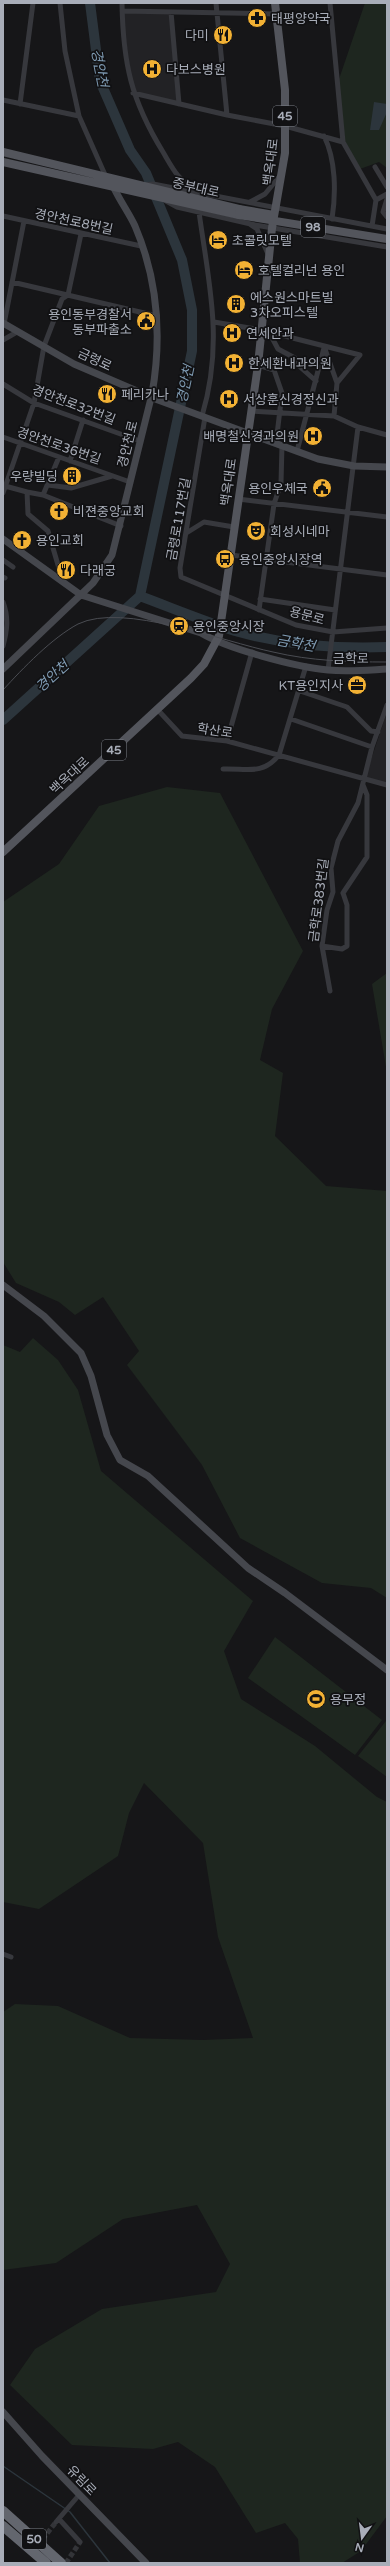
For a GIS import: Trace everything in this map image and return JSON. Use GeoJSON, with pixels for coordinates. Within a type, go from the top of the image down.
{"type":"FeatureCollection","features":[{"type":"Feature","properties":{"kind":"highway","name":"50"},"geometry":{"type":"LineString","coordinates":[[4,2512],[61,2563]]}},
{"type":"Feature","properties":{"kind":"highway","name":"50"},"geometry":{"type":"LineString","coordinates":[[3,2526],[46,2563]]}},
{"type":"Feature","properties":{"kind":"main road","name":"백옥대로"},"geometry":{"type":"LineString","coordinates":[[3,852],[157,710],[204,664],[218,639],[223,614],[238,498],[258,365],[265,331],[272,228],[285,153],[285,90],[275,3]]}},
{"type":"Feature","properties":{"kind":"main road","name":"중부대로"},"geometry":{"type":"LineString","coordinates":[[3,152],[117,180],[144,185],[186,200],[239,212],[387,239]]}},
{"type":"Feature","properties":{"kind":"main road","name":"중부대로"},"geometry":{"type":"LineString","coordinates":[[3,162],[165,200],[186,200]]}},
{"type":"Feature","properties":{"kind":"main road","name":"경안천로"},"geometry":{"type":"LineString","coordinates":[[3,669],[93,583],[112,555],[121,526],[156,370],[157,316],[153,282],[134,225],[118,189]]}},
{"type":"Feature","properties":{"kind":"main road","name":"중부대로"},"geometry":{"type":"LineString","coordinates":[[239,212],[387,235]]}},
{"type":"Feature","properties":{"kind":"main road","name":"금령로"},"geometry":{"type":"LineString","coordinates":[[4,324],[74,364],[150,397],[203,417]]}},
{"type":"Feature","properties":{"kind":"main road"},"geometry":{"type":"LineString","coordinates":[[203,417],[318,458],[354,466],[387,467]]}},
{"type":"Feature","properties":{"kind":"main road"},"geometry":{"type":"LineString","coordinates":[[3,539],[81,595]]}},
{"type":"Feature","properties":{"kind":"main road","name":"금학로"},"geometry":{"type":"LineString","coordinates":[[81,595],[201,633],[252,652],[306,666],[328,670],[387,669]]}},
{"type":"Feature","properties":{"kind":"main road"},"geometry":{"type":"LineString","coordinates":[[3,1285],[44,1316],[81,1354],[91,1376],[107,1435],[120,1460],[148,1476],[248,1568],[285,1593],[387,1670]]}},
{"type":"Feature","properties":{"kind":"main road","name":"유림로"},"geometry":{"type":"LineString","coordinates":[[3,2412],[146,2563]]}},
{"type":"Feature","properties":{"kind":"street"},"geometry":{"type":"LineString","coordinates":[[20,104],[33,3]]}},
{"type":"Feature","properties":{"kind":"street"},"geometry":{"type":"LineString","coordinates":[[60,3],[65,51],[79,116],[106,177]]}},
{"type":"Feature","properties":{"kind":"street"},"geometry":{"type":"LineString","coordinates":[[122,3],[123,44],[133,93],[145,123],[181,182],[200,193],[387,229]]}},
{"type":"Feature","properties":{"kind":"street"},"geometry":{"type":"LineString","coordinates":[[216,3],[227,115]]}},
{"type":"Feature","properties":{"kind":"street"},"geometry":{"type":"LineString","coordinates":[[330,3],[343,142],[376,200],[372,226]]}},
{"type":"Feature","properties":{"kind":"street"},"geometry":{"type":"LineString","coordinates":[[122,11],[277,14]]}},
{"type":"Feature","properties":{"kind":"street"},"geometry":{"type":"LineString","coordinates":[[171,12],[180,104]]}},
{"type":"Feature","properties":{"kind":"street"},"geometry":{"type":"LineString","coordinates":[[133,93],[227,115],[285,126],[343,142]]}},
{"type":"Feature","properties":{"kind":"street"},"geometry":{"type":"LineString","coordinates":[[3,100],[79,116]]}},
{"type":"Feature","properties":{"kind":"street"},"geometry":{"type":"LineString","coordinates":[[324,136],[328,145],[336,191],[332,219]]}},
{"type":"Feature","properties":{"kind":"street"},"geometry":{"type":"LineString","coordinates":[[375,167],[387,187]]}},
{"type":"Feature","properties":{"kind":"street"},"geometry":{"type":"LineString","coordinates":[[249,203],[265,194],[281,175]]}},
{"type":"Feature","properties":{"kind":"street"},"geometry":{"type":"LineString","coordinates":[[200,193],[186,200],[199,212],[272,228],[387,247]]}},
{"type":"Feature","properties":{"kind":"street"},"geometry":{"type":"LineString","coordinates":[[376,200],[387,194]]}},
{"type":"Feature","properties":{"kind":"street"},"geometry":{"type":"LineString","coordinates":[[387,199],[383,212],[387,217]]}},
{"type":"Feature","properties":{"kind":"street","name":"중부대로"},"geometry":{"type":"LineString","coordinates":[[199,212],[214,304],[214,354],[209,393],[203,417]]}},
{"type":"Feature","properties":{"kind":"street","name":"경안천로8번길"},"geometry":{"type":"LineString","coordinates":[[3,216],[141,246]]}},
{"type":"Feature","properties":{"kind":"street"},"geometry":{"type":"LineString","coordinates":[[4,324],[24,221]]}},
{"type":"Feature","properties":{"kind":"street"},"geometry":{"type":"LineString","coordinates":[[251,224],[257,229],[269,256]]}},
{"type":"Feature","properties":{"kind":"street"},"geometry":{"type":"LineString","coordinates":[[3,493],[34,403],[44,346],[62,299],[68,295],[81,234]]}},
{"type":"Feature","properties":{"kind":"street"},"geometry":{"type":"LineString","coordinates":[[12,282],[157,316]]}},
{"type":"Feature","properties":{"kind":"street"},"geometry":{"type":"LineString","coordinates":[[214,322],[265,331],[324,348],[360,355],[337,383]]}},
{"type":"Feature","properties":{"kind":"street"},"geometry":{"type":"LineString","coordinates":[[265,331],[278,348],[295,358],[299,366],[316,381]]}},
{"type":"Feature","properties":{"kind":"street"},"geometry":{"type":"LineString","coordinates":[[3,340],[17,332]]}},
{"type":"Feature","properties":{"kind":"street"},"geometry":{"type":"LineString","coordinates":[[298,451],[324,348]]}},
{"type":"Feature","properties":{"kind":"street"},"geometry":{"type":"LineString","coordinates":[[324,348],[337,383],[334,416]]}},
{"type":"Feature","properties":{"kind":"street"},"geometry":{"type":"LineString","coordinates":[[258,365],[274,370],[282,393],[279,444],[281,483],[274,504],[259,610]]}},
{"type":"Feature","properties":{"kind":"street","name":"경안천로32번길"},"geometry":{"type":"LineString","coordinates":[[3,384],[34,403],[140,440]]}},
{"type":"Feature","properties":{"kind":"street"},"geometry":{"type":"LineString","coordinates":[[251,411],[334,416],[358,428],[387,435]]}},
{"type":"Feature","properties":{"kind":"street","name":"금령로117번길"},"geometry":{"type":"LineString","coordinates":[[203,417],[188,532],[180,568],[181,577],[225,596]]}},
{"type":"Feature","properties":{"kind":"street"},"geometry":{"type":"LineString","coordinates":[[70,461],[83,420]]}},
{"type":"Feature","properties":{"kind":"street"},"geometry":{"type":"LineString","coordinates":[[328,670],[330,639],[333,632],[358,428]]}},
{"type":"Feature","properties":{"kind":"street","name":"경안천로36번길"},"geometry":{"type":"LineString","coordinates":[[3,437],[19,444],[130,482]]}},
{"type":"Feature","properties":{"kind":"street"},"geometry":{"type":"LineString","coordinates":[[43,495],[59,457]]}},
{"type":"Feature","properties":{"kind":"street"},"geometry":{"type":"LineString","coordinates":[[48,485],[71,488],[113,476]]}},
{"type":"Feature","properties":{"kind":"street"},"geometry":{"type":"LineString","coordinates":[[5,486],[43,495],[121,526]]}},
{"type":"Feature","properties":{"kind":"street"},"geometry":{"type":"LineString","coordinates":[[27,492],[28,514],[48,532],[63,582]]}},
{"type":"Feature","properties":{"kind":"street"},"geometry":{"type":"LineString","coordinates":[[238,498],[274,504],[387,517]]}},
{"type":"Feature","properties":{"kind":"street"},"geometry":{"type":"LineString","coordinates":[[188,532],[204,522],[234,528]]}},
{"type":"Feature","properties":{"kind":"street"},"geometry":{"type":"LineString","coordinates":[[231,555],[387,575]]}},
{"type":"Feature","properties":{"kind":"street"},"geometry":{"type":"LineString","coordinates":[[3,560],[13,567]]}},
{"type":"Feature","properties":{"kind":"street","name":"용문로"},"geometry":{"type":"LineString","coordinates":[[225,596],[296,625],[333,632],[387,628]]}},
{"type":"Feature","properties":{"kind":"street"},"geometry":{"type":"LineString","coordinates":[[260,599],[335,610]]}},
{"type":"Feature","properties":{"kind":"street"},"geometry":{"type":"LineString","coordinates":[[3,602],[7,612],[7,631],[3,646]]}},
{"type":"Feature","properties":{"kind":"street"},"geometry":{"type":"LineString","coordinates":[[227,741],[252,652]]}},
{"type":"Feature","properties":{"kind":"street"},"geometry":{"type":"LineString","coordinates":[[223,769],[255,770],[274,762],[279,755],[300,691],[306,666]]}},
{"type":"Feature","properties":{"kind":"street"},"geometry":{"type":"LineString","coordinates":[[300,691],[347,707],[371,730],[378,732]]}},
{"type":"Feature","properties":{"kind":"street","name":"금학로383번길"},"geometry":{"type":"LineString","coordinates":[[330,991],[322,946],[327,910],[333,892],[331,868],[338,841],[358,803],[372,746],[387,705]]}},
{"type":"Feature","properties":{"kind":"street","name":"학산로"},"geometry":{"type":"LineString","coordinates":[[157,710],[182,736],[227,741],[387,785]]}},
{"type":"Feature","properties":{"kind":"street"},"geometry":{"type":"LineString","coordinates":[[290,719],[372,746]]}},
{"type":"Feature","properties":{"kind":"street"},"geometry":{"type":"LineString","coordinates":[[343,894],[367,857],[367,795],[363,785]]}},
{"type":"Feature","properties":{"kind":"street"},"geometry":{"type":"LineString","coordinates":[[333,892],[343,894]]}},
{"type":"Feature","properties":{"kind":"street"},"geometry":{"type":"LineString","coordinates":[[322,946],[342,949],[347,946],[347,905],[343,894]]}},
{"type":"Feature","properties":{"kind":"street"},"geometry":{"type":"LineString","coordinates":[[3,1954],[11,1957]]}},
{"type":"Feature","properties":{"kind":"street"},"geometry":{"type":"LineString","coordinates":[[80,2495],[59,2519],[80,2542]]}},
{"type":"Feature","properties":{"kind":"shaded area"},"geometry":{"type":"Polygon","coordinates":[[[365,3],[387,3],[387,168],[379,162],[360,169],[345,141],[338,82],[365,3]]]}},
{"type":"Feature","properties":{"kind":"shaded area","name":"다보스병원"},"geometry":{"type":"Polygon","coordinates":[[[122,11],[171,12],[179,104],[133,93],[122,11]]]}},
{"type":"Feature","properties":{"kind":"shaded area"},"geometry":{"type":"Polygon","coordinates":[[[374,102],[387,104],[387,112],[379,130],[370,130],[374,102]]]}},
{"type":"Feature","properties":{"kind":"shaded area"},"geometry":{"type":"Polygon","coordinates":[[[387,712],[387,785],[365,778],[387,712]]]}},
{"type":"Feature","properties":{"kind":"shaded area"},"geometry":{"type":"Polygon","coordinates":[[[167,787],[220,793],[303,951],[272,1009],[260,1060],[283,1073],[275,1136],[326,1186],[387,1191],[387,1598],[371,1588],[322,1583],[240,1538],[202,1465],[127,1365],[139,1351],[103,1297],[75,1315],[59,1302],[16,1283],[3,1262],[3,902],[59,864],[99,806],[167,787]]]}},
{"type":"Feature","properties":{"kind":"shaded area"},"geometry":{"type":"Polygon","coordinates":[[[387,973],[387,1073],[372,984],[387,973]]]}},
{"type":"Feature","properties":{"kind":"shaded area"},"geometry":{"type":"Polygon","coordinates":[[[33,1338],[58,1360],[78,1390],[101,1471],[253,1601],[224,1651],[241,1699],[315,1746],[377,1797],[387,1802],[387,2516],[361,2551],[342,2563],[300,2563],[298,2539],[285,2523],[256,2533],[215,2467],[178,2442],[153,2449],[72,2445],[10,2385],[35,2349],[102,2309],[216,2292],[230,2264],[197,2205],[123,2219],[56,2263],[3,2270],[3,2012],[15,2004],[58,2006],[130,2038],[203,2040],[253,2038],[218,1937],[203,1843],[144,1783],[129,1813],[118,1856],[39,1909],[3,1902],[3,1345],[20,1352],[33,1338]]]}},
{"type":"Feature","properties":{"kind":"shaded area","name":"용무정"},"geometry":{"type":"Polygon","coordinates":[[[275,1637],[382,1720],[355,1755],[248,1678],[275,1637]]]}},
{"type":"Feature","properties":{"kind":"shaded area"},"geometry":{"type":"Polygon","coordinates":[[[387,1721],[387,1777],[358,1756],[387,1721]]]}},
{"type":"Feature","properties":{"kind":"waterway","name":"경안천"},"geometry":{"type":"LineString","coordinates":[[3,720],[140,596],[192,351],[192,310],[182,260],[146,173],[130,150],[100,81],[90,3]]}},
{"type":"Feature","properties":{"kind":"waterway","name":"금학천"},"geometry":{"type":"LineString","coordinates":[[140,596],[235,631],[273,640],[330,647],[387,647]]}},
{"type":"Feature","properties":{"kind":"waterway"},"geometry":{"type":"LineString","coordinates":[[3,2466],[70,2512],[110,2563]]}},
{"type":"Feature","properties":{"kind":"tunnel"},"geometry":{"type":"LineString","coordinates":[[38,2545],[56,2522]]}},
{"type":"Feature","properties":{"kind":"tunnel"},"geometry":{"type":"LineString","coordinates":[[66,2563],[80,2542]]}},
{"type":"Feature","properties":{"kind":"tram line"},"geometry":{"type":"LineString","coordinates":[[3,690],[29,663],[58,637],[78,624],[97,618],[121,618],[174,626],[287,655],[315,659],[387,662]]}},
{"type":"Feature","properties":{"kind":"place","name":"태평양약국"},"geometry":{"type":"Point","coordinates":[257,18]}},
{"type":"Feature","properties":{"kind":"place","name":"다미"},"geometry":{"type":"Point","coordinates":[223,35]}},
{"type":"Feature","properties":{"kind":"place","name":"다보스병원"},"geometry":{"type":"Point","coordinates":[152,69]}},
{"type":"Feature","properties":{"kind":"place","name":"초콜릿모텔"},"geometry":{"type":"Point","coordinates":[218,240]}},
{"type":"Feature","properties":{"kind":"place","name":"호텔컬리넌 용인"},"geometry":{"type":"Point","coordinates":[244,270]}},
{"type":"Feature","properties":{"kind":"place","name":"에스원스마트빌 3차오피스텔"},"geometry":{"type":"Point","coordinates":[236,304]}},
{"type":"Feature","properties":{"kind":"place","name":"용인동부경찰서 동부파출소"},"geometry":{"type":"Point","coordinates":[146,321]}},
{"type":"Feature","properties":{"kind":"place","name":"연세안과"},"geometry":{"type":"Point","coordinates":[232,333]}},
{"type":"Feature","properties":{"kind":"place","name":"한세환내과의원"},"geometry":{"type":"Point","coordinates":[234,363]}},
{"type":"Feature","properties":{"kind":"place","name":"페리카나"},"geometry":{"type":"Point","coordinates":[107,394]}},
{"type":"Feature","properties":{"kind":"place","name":"서상훈신경정신과"},"geometry":{"type":"Point","coordinates":[229,399]}},
{"type":"Feature","properties":{"kind":"place","name":"배명철신경과의원"},"geometry":{"type":"Point","coordinates":[313,436]}},
{"type":"Feature","properties":{"kind":"place","name":"우량빌딩"},"geometry":{"type":"Point","coordinates":[72,476]}},
{"type":"Feature","properties":{"kind":"place","name":"용인우체국"},"geometry":{"type":"Point","coordinates":[322,488]}},
{"type":"Feature","properties":{"kind":"place","name":"비젼중앙교회"},"geometry":{"type":"Point","coordinates":[59,511]}},
{"type":"Feature","properties":{"kind":"place","name":"회성시네마"},"geometry":{"type":"Point","coordinates":[256,531]}},
{"type":"Feature","properties":{"kind":"place","name":"용인교회"},"geometry":{"type":"Point","coordinates":[22,540]}},
{"type":"Feature","properties":{"kind":"place","name":"용인중앙시장역"},"geometry":{"type":"Point","coordinates":[225,559]}},
{"type":"Feature","properties":{"kind":"place","name":"다래궁"},"geometry":{"type":"Point","coordinates":[66,570]}},
{"type":"Feature","properties":{"kind":"place","name":"용인중앙시장"},"geometry":{"type":"Point","coordinates":[179,626]}},
{"type":"Feature","properties":{"kind":"place","name":"KT용인지사"},"geometry":{"type":"Point","coordinates":[357,685]}},
{"type":"Feature","properties":{"kind":"place","name":"용무정"},"geometry":{"type":"Point","coordinates":[316,1699]}}]}
